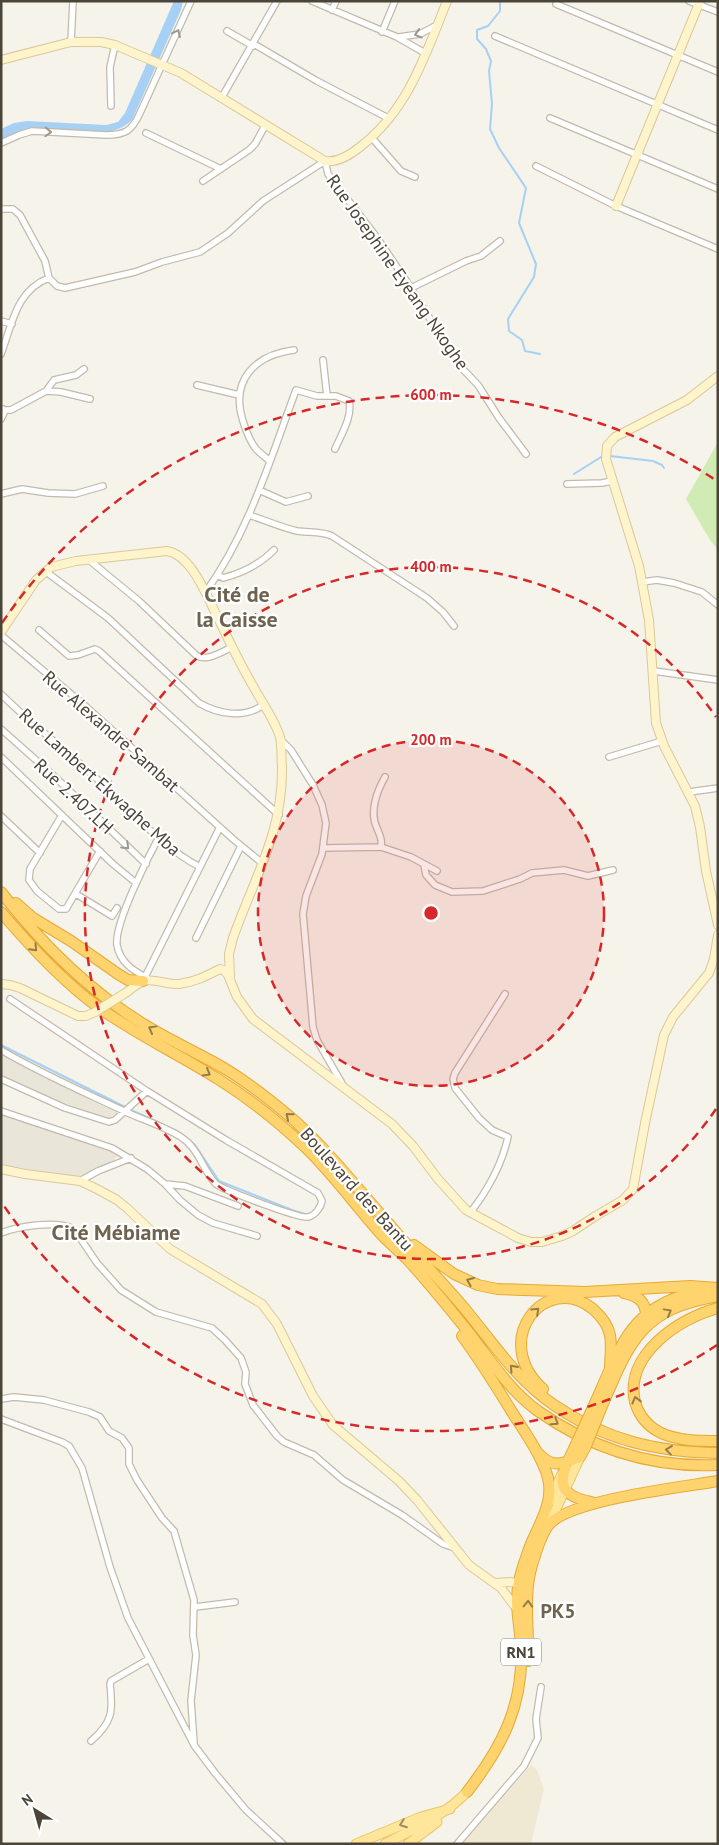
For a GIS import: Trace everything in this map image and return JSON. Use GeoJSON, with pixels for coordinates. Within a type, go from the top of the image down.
{"type":"FeatureCollection","features":[{"type":"Feature","properties":{"kind":"highway"},"geometry":{"type":"LineString","coordinates":[[1,887],[33,918],[71,941],[123,978],[129,985],[127,992]]}},
{"type":"Feature","properties":{"kind":"highway","name":"Boulevard des Bantu"},"geometry":{"type":"LineString","coordinates":[[1,892],[47,946],[102,995],[145,1025],[238,1078],[294,1120],[344,1172],[445,1286],[516,1372],[551,1403],[577,1419],[614,1437],[637,1444],[672,1450],[718,1453]]}},
{"type":"Feature","properties":{"kind":"highway","name":"Boulevard des Bantu"},"geometry":{"type":"LineString","coordinates":[[1,912],[48,963],[96,1005],[147,1039],[217,1079],[261,1109],[285,1129],[315,1157],[381,1234],[416,1270],[499,1372],[528,1402],[550,1418],[594,1443],[639,1458],[667,1464],[718,1465]]}},
{"type":"Feature","properties":{"kind":"highway"},"geometry":{"type":"LineString","coordinates":[[123,978],[146,979]]}},
{"type":"Feature","properties":{"kind":"highway"},"geometry":{"type":"LineString","coordinates":[[405,1242],[419,1248],[454,1274],[490,1288],[526,1291],[605,1292],[630,1294],[639,1298],[646,1307],[644,1324],[632,1338],[624,1354]]}},
{"type":"Feature","properties":{"kind":"highway"},"geometry":{"type":"LineString","coordinates":[[416,1270],[473,1350],[536,1451],[549,1480],[548,1504]]}},
{"type":"Feature","properties":{"kind":"highway"},"geometry":{"type":"LineString","coordinates":[[605,1292],[690,1286],[717,1291]]}},
{"type":"Feature","properties":{"kind":"highway","name":"RN1"},"geometry":{"type":"LineString","coordinates":[[580,1457],[582,1444],[610,1369],[625,1337],[646,1315],[678,1296],[717,1291]]}},
{"type":"Feature","properties":{"kind":"highway","name":"RN1"},"geometry":{"type":"LineString","coordinates":[[598,1404],[624,1354],[641,1330],[669,1311],[717,1291]]}},
{"type":"Feature","properties":{"kind":"highway"},"geometry":{"type":"LineString","coordinates":[[577,1419],[539,1385],[526,1369],[520,1344],[523,1328],[527,1320],[537,1308],[552,1301],[571,1299],[588,1306],[602,1318],[610,1333],[610,1369]]}},
{"type":"Feature","properties":{"kind":"highway"},"geometry":{"type":"LineString","coordinates":[[718,1308],[696,1315],[670,1330],[648,1353],[633,1384],[636,1406],[652,1428],[685,1440],[718,1441]]}},
{"type":"Feature","properties":{"kind":"highway","name":"RN1"},"geometry":{"type":"LineString","coordinates":[[562,1474],[568,1461],[582,1444]]}},
{"type":"Feature","properties":{"kind":"highway"},"geometry":{"type":"LineString","coordinates":[[536,1451],[551,1464],[580,1457]]}},
{"type":"Feature","properties":{"kind":"highway"},"geometry":{"type":"LineString","coordinates":[[562,1474],[568,1494],[577,1499],[592,1502]]}},
{"type":"Feature","properties":{"kind":"highway"},"geometry":{"type":"LineString","coordinates":[[548,1526],[569,1511],[592,1502],[718,1481]]}},
{"type":"Feature","properties":{"kind":"highway","name":"RN1"},"geometry":{"type":"LineString","coordinates":[[469,1794],[494,1755],[515,1704],[522,1665],[518,1611],[530,1546],[548,1504]]}},
{"type":"Feature","properties":{"kind":"highway","name":"RN1"},"geometry":{"type":"LineString","coordinates":[[469,1794],[499,1758],[514,1727],[521,1706],[528,1671],[527,1605],[524,1585],[548,1526]]}},
{"type":"Feature","properties":{"kind":"main road","name":"RN1"},"geometry":{"type":"LineString","coordinates":[[548,1526],[580,1457]]}},
{"type":"Feature","properties":{"kind":"main road","name":"RN1"},"geometry":{"type":"LineString","coordinates":[[548,1504],[562,1474]]}},
{"type":"Feature","properties":{"kind":"main road","name":"RN1"},"geometry":{"type":"LineString","coordinates":[[385,1844],[397,1841],[450,1809],[469,1794]]}},
{"type":"Feature","properties":{"kind":"main road","name":"RN1"},"geometry":{"type":"LineString","coordinates":[[408,1844],[439,1820],[454,1812],[469,1794]]}},
{"type":"Feature","properties":{"kind":"main road"},"geometry":{"type":"LineString","coordinates":[[356,1844],[421,1817],[450,1809]]}},
{"type":"Feature","properties":{"kind":"main road"},"geometry":{"type":"LineString","coordinates":[[416,1844],[439,1820]]}},
{"type":"Feature","properties":{"kind":"street"},"geometry":{"type":"LineString","coordinates":[[71,42],[73,1]]}},
{"type":"Feature","properties":{"kind":"street"},"geometry":{"type":"LineString","coordinates":[[1,143],[19,135],[32,132],[106,136],[124,133],[134,125],[191,1]]}},
{"type":"Feature","properties":{"kind":"street"},"geometry":{"type":"LineString","coordinates":[[222,97],[277,1]]}},
{"type":"Feature","properties":{"kind":"street"},"geometry":{"type":"LineString","coordinates":[[312,1],[397,37],[425,53]]}},
{"type":"Feature","properties":{"kind":"street"},"geometry":{"type":"LineString","coordinates":[[332,10],[336,1]]}},
{"type":"Feature","properties":{"kind":"street"},"geometry":{"type":"LineString","coordinates":[[382,32],[395,1]]}},
{"type":"Feature","properties":{"kind":"street"},"geometry":{"type":"LineString","coordinates":[[1,60],[71,42],[101,42],[115,45],[161,64],[222,97],[325,161],[331,162],[347,156],[372,138],[390,119],[408,94],[447,1]]}},
{"type":"Feature","properties":{"kind":"street"},"geometry":{"type":"LineString","coordinates":[[689,1],[699,3],[718,12]]}},
{"type":"Feature","properties":{"kind":"street"},"geometry":{"type":"LineString","coordinates":[[616,206],[699,3]]}},
{"type":"Feature","properties":{"kind":"street"},"geometry":{"type":"LineString","coordinates":[[556,4],[718,72]]}},
{"type":"Feature","properties":{"kind":"street"},"geometry":{"type":"LineString","coordinates":[[397,37],[420,34],[438,25]]}},
{"type":"Feature","properties":{"kind":"street"},"geometry":{"type":"LineString","coordinates":[[227,31],[390,119]]}},
{"type":"Feature","properties":{"kind":"street"},"geometry":{"type":"LineString","coordinates":[[495,36],[718,130]]}},
{"type":"Feature","properties":{"kind":"street"},"geometry":{"type":"LineString","coordinates":[[111,106],[110,67],[115,45]]}},
{"type":"Feature","properties":{"kind":"street"},"geometry":{"type":"LineString","coordinates":[[550,118],[718,189]]}},
{"type":"Feature","properties":{"kind":"street"},"geometry":{"type":"LineString","coordinates":[[203,181],[249,150],[255,144],[266,124]]}},
{"type":"Feature","properties":{"kind":"street"},"geometry":{"type":"LineString","coordinates":[[146,133],[221,169]]}},
{"type":"Feature","properties":{"kind":"street"},"geometry":{"type":"LineString","coordinates":[[372,138],[402,171],[415,177]]}},
{"type":"Feature","properties":{"kind":"street"},"geometry":{"type":"LineString","coordinates":[[1,209],[13,209],[20,215],[45,261],[49,278],[57,286],[65,288],[135,272],[162,262],[194,254],[221,239],[263,201],[325,161]]}},
{"type":"Feature","properties":{"kind":"street","name":"Rue Josephine Eyeang Nkoghe"},"geometry":{"type":"LineString","coordinates":[[325,161],[328,174],[378,239],[458,362],[478,385],[499,418],[526,454]]}},
{"type":"Feature","properties":{"kind":"street"},"geometry":{"type":"LineString","coordinates":[[536,166],[616,206],[718,249]]}},
{"type":"Feature","properties":{"kind":"street"},"geometry":{"type":"LineString","coordinates":[[411,288],[466,261],[481,256],[500,241]]}},
{"type":"Feature","properties":{"kind":"street"},"geometry":{"type":"LineString","coordinates":[[1,354],[17,310],[27,292],[34,285],[49,278]]}},
{"type":"Feature","properties":{"kind":"street"},"geometry":{"type":"LineString","coordinates":[[1,321],[12,324]]}},
{"type":"Feature","properties":{"kind":"street"},"geometry":{"type":"LineString","coordinates":[[270,461],[256,450],[250,441],[239,410],[239,395],[246,373],[254,366],[271,357],[294,350]]}},
{"type":"Feature","properties":{"kind":"street"},"geometry":{"type":"LineString","coordinates":[[322,360],[327,396]]}},
{"type":"Feature","properties":{"kind":"street"},"geometry":{"type":"LineString","coordinates":[[1,418],[4,413],[2,408],[11,410],[46,391],[54,380],[76,375],[84,369]]}},
{"type":"Feature","properties":{"kind":"street"},"geometry":{"type":"LineString","coordinates":[[718,376],[687,400],[610,441],[606,453],[612,481],[637,558],[642,582],[649,620],[654,670],[655,715],[662,741],[694,801],[706,872],[718,925]]}},
{"type":"Feature","properties":{"kind":"street"},"geometry":{"type":"LineString","coordinates":[[197,385],[239,395]]}},
{"type":"Feature","properties":{"kind":"street"},"geometry":{"type":"LineString","coordinates":[[205,593],[218,575],[249,515],[296,390],[312,395],[342,397],[350,401],[351,404],[345,426],[335,449]]}},
{"type":"Feature","properties":{"kind":"street"},"geometry":{"type":"LineString","coordinates":[[46,391],[61,392],[90,399]]}},
{"type":"Feature","properties":{"kind":"street"},"geometry":{"type":"LineString","coordinates":[[567,484],[612,481]]}},
{"type":"Feature","properties":{"kind":"street"},"geometry":{"type":"LineString","coordinates":[[1,494],[22,489],[48,493],[75,494],[102,486]]}},
{"type":"Feature","properties":{"kind":"street"},"geometry":{"type":"LineString","coordinates":[[259,490],[286,502],[308,496]]}},
{"type":"Feature","properties":{"kind":"street"},"geometry":{"type":"LineString","coordinates":[[249,515],[280,526],[300,531],[325,533],[332,536],[427,598],[443,612],[454,626]]}},
{"type":"Feature","properties":{"kind":"street"},"geometry":{"type":"LineString","coordinates":[[218,575],[223,578],[242,572],[265,559],[274,550]]}},
{"type":"Feature","properties":{"kind":"street"},"geometry":{"type":"LineString","coordinates":[[1,634],[36,580],[51,566],[154,552],[174,552],[187,563],[205,593],[272,720],[280,739],[282,778],[279,814],[274,833],[241,917],[229,954],[213,973]]}},
{"type":"Feature","properties":{"kind":"street"},"geometry":{"type":"LineString","coordinates":[[89,560],[138,601],[197,656],[201,658],[210,657],[232,646]]}},
{"type":"Feature","properties":{"kind":"street"},"geometry":{"type":"LineString","coordinates":[[45,571],[115,625],[199,703],[210,709],[234,713],[247,713],[257,710],[263,705]]}},
{"type":"Feature","properties":{"kind":"street"},"geometry":{"type":"LineString","coordinates":[[642,582],[657,580],[674,583],[702,592],[718,605]]}},
{"type":"Feature","properties":{"kind":"street"},"geometry":{"type":"LineString","coordinates":[[39,630],[70,656],[95,649],[99,651],[279,814]]}},
{"type":"Feature","properties":{"kind":"street","name":"Rue Alexandre Sambat"},"geometry":{"type":"LineString","coordinates":[[1,634],[90,710],[220,827]]}},
{"type":"Feature","properties":{"kind":"street"},"geometry":{"type":"LineString","coordinates":[[654,670],[718,680]]}},
{"type":"Feature","properties":{"kind":"street","name":"Rue Lambert Ekwaghe Mba"},"geometry":{"type":"LineString","coordinates":[[1,694],[94,776],[159,837],[192,864],[200,867]]}},
{"type":"Feature","properties":{"kind":"street","name":"Rue 2.407.LH"},"geometry":{"type":"LineString","coordinates":[[1,729],[54,776],[146,864]]}},
{"type":"Feature","properties":{"kind":"street"},"geometry":{"type":"LineString","coordinates":[[280,739],[291,750],[310,778],[320,799],[326,823],[324,848],[306,896],[303,914],[310,1002],[315,1034],[345,1089]]}},
{"type":"Feature","properties":{"kind":"street"},"geometry":{"type":"LineString","coordinates":[[608,757],[662,741]]}},
{"type":"Feature","properties":{"kind":"street"},"geometry":{"type":"LineString","coordinates":[[1,756],[136,884]]}},
{"type":"Feature","properties":{"kind":"street"},"geometry":{"type":"LineString","coordinates":[[381,847],[382,836],[376,827],[374,804],[379,788],[386,777]]}},
{"type":"Feature","properties":{"kind":"street"},"geometry":{"type":"LineString","coordinates":[[689,792],[718,788]]}},
{"type":"Feature","properties":{"kind":"street"},"geometry":{"type":"LineString","coordinates":[[62,815],[30,870],[29,880],[37,891],[59,909],[66,909],[100,851]]}},
{"type":"Feature","properties":{"kind":"street"},"geometry":{"type":"LineString","coordinates":[[1,816],[40,853]]}},
{"type":"Feature","properties":{"kind":"street"},"geometry":{"type":"LineString","coordinates":[[1,984],[10,984],[20,988],[78,1016],[86,1016],[95,1012],[146,979],[220,827],[262,863]]}},
{"type":"Feature","properties":{"kind":"street"},"geometry":{"type":"LineString","coordinates":[[159,837],[136,884],[119,928],[117,945],[124,962],[146,979],[165,984],[178,984],[199,980],[224,970],[241,1003],[258,1023],[403,1134],[445,1187],[470,1213],[518,1238],[531,1242],[542,1242],[568,1234],[627,1197],[634,1184],[664,1035],[673,1017],[709,973],[714,959],[718,935]]}},
{"type":"Feature","properties":{"kind":"street"},"geometry":{"type":"LineString","coordinates":[[196,938],[241,846]]}},
{"type":"Feature","properties":{"kind":"street"},"geometry":{"type":"LineString","coordinates":[[324,848],[381,847],[411,857],[437,871]]}},
{"type":"Feature","properties":{"kind":"street"},"geometry":{"type":"LineString","coordinates":[[424,865],[426,875],[435,885],[452,892],[483,891],[532,873],[564,870],[588,876],[613,870]]}},
{"type":"Feature","properties":{"kind":"street"},"geometry":{"type":"LineString","coordinates":[[76,894],[112,916],[117,908]]}},
{"type":"Feature","properties":{"kind":"street"},"geometry":{"type":"LineString","coordinates":[[229,954],[230,979]]}},
{"type":"Feature","properties":{"kind":"street"},"geometry":{"type":"LineString","coordinates":[[470,1213],[484,1194],[497,1167],[508,1137],[484,1124],[455,1088],[453,1079],[506,994]]}},
{"type":"Feature","properties":{"kind":"street"},"geometry":{"type":"LineString","coordinates":[[1,1050],[124,1112],[165,1128],[183,1138],[191,1145],[208,1174],[221,1187],[301,1218],[310,1217],[316,1212],[322,1201],[318,1193],[226,1140],[147,1091],[10,999]]}},
{"type":"Feature","properties":{"kind":"street"},"geometry":{"type":"LineString","coordinates":[[1,1079],[64,1108],[105,1122],[115,1120],[147,1091]]}},
{"type":"Feature","properties":{"kind":"street"},"geometry":{"type":"LineString","coordinates":[[1,1111],[112,1148],[131,1158],[165,1184],[180,1200],[205,1219],[257,1236]]}},
{"type":"Feature","properties":{"kind":"street"},"geometry":{"type":"LineString","coordinates":[[80,1181],[98,1171],[131,1158]]}},
{"type":"Feature","properties":{"kind":"street"},"geometry":{"type":"LineString","coordinates":[[1,1169],[80,1181],[117,1200],[170,1248],[247,1294],[266,1308],[282,1331],[313,1396],[329,1420],[403,1485],[475,1570],[506,1593],[518,1611]]}},
{"type":"Feature","properties":{"kind":"street"},"geometry":{"type":"LineString","coordinates":[[165,1184],[185,1186],[238,1206]]}},
{"type":"Feature","properties":{"kind":"street"},"geometry":{"type":"LineString","coordinates":[[1,1233],[27,1225],[70,1227],[97,1263],[121,1290],[156,1312],[212,1328],[228,1342],[241,1358],[246,1372],[245,1384],[253,1406],[284,1442],[314,1455],[343,1480],[402,1515],[443,1544],[455,1548]]}},
{"type":"Feature","properties":{"kind":"street"},"geometry":{"type":"LineString","coordinates":[[1,1399],[14,1397],[44,1400],[89,1412],[100,1417],[109,1431],[122,1438],[129,1448],[130,1464],[137,1480],[162,1518],[174,1531],[194,1607],[193,1635],[196,1655],[190,1701],[194,1745]]}},
{"type":"Feature","properties":{"kind":"street"},"geometry":{"type":"LineString","coordinates":[[1,1419],[69,1446],[79,1462],[112,1576],[128,1618],[194,1745],[246,1810],[283,1844]]}},
{"type":"Feature","properties":{"kind":"street"},"geometry":{"type":"LineString","coordinates":[[494,1583],[510,1582],[524,1585]]}},
{"type":"Feature","properties":{"kind":"street"},"geometry":{"type":"LineString","coordinates":[[194,1607],[235,1602]]}},
{"type":"Feature","properties":{"kind":"street"},"geometry":{"type":"LineString","coordinates":[[91,1741],[100,1734],[112,1709],[111,1681],[149,1659]]}},
{"type":"Feature","properties":{"kind":"street"},"geometry":{"type":"LineString","coordinates":[[457,1844],[524,1766],[538,1738],[536,1720],[541,1687]]}},
{"type":"Feature","properties":{"kind":"street"},"geometry":{"type":"LineString","coordinates":[[383,1832],[397,1841]]}},
{"type":"Feature","properties":{"kind":"shaded area"},"geometry":{"type":"Polygon","coordinates":[[[1,1053],[96,1103],[118,1112],[110,1118],[105,1118],[24,1088],[1,1074],[1,1053]]]}},
{"type":"Feature","properties":{"kind":"shaded area"},"geometry":{"type":"Polygon","coordinates":[[[1,1114],[116,1152],[118,1155],[113,1161],[81,1177],[8,1166],[1,1163],[1,1114]]]}},
{"type":"Feature","properties":{"kind":"shaded area"},"geometry":{"type":"Polygon","coordinates":[[[531,1765],[537,1770],[544,1789],[531,1844],[462,1844],[531,1765]]]}},
{"type":"Feature","properties":{"kind":"green space"},"geometry":{"type":"Polygon","coordinates":[[[718,442],[718,550],[686,499],[718,442]]]}},
{"type":"Feature","properties":{"kind":"water"},"geometry":{"type":"Polygon","coordinates":[[[174,1],[183,1],[181,10],[132,120],[122,127],[110,131],[84,133],[27,130],[1,141],[1,129],[14,123],[27,121],[106,125],[118,122],[125,113],[174,1]]]}},
{"type":"Feature","properties":{"kind":"waterway"},"geometry":{"type":"LineString","coordinates":[[500,1],[500,11],[488,26],[477,30],[477,39],[486,49],[491,61],[489,71],[492,104],[490,129],[499,148],[526,188],[519,223],[536,264],[534,277],[508,319],[509,331],[522,340],[525,351],[540,354]]}},
{"type":"Feature","properties":{"kind":"waterway"},"geometry":{"type":"LineString","coordinates":[[610,456],[653,461],[664,468]]}},
{"type":"Feature","properties":{"kind":"waterway"},"geometry":{"type":"LineString","coordinates":[[574,474],[601,457]]}},
{"type":"Feature","properties":{"kind":"waterway"},"geometry":{"type":"LineString","coordinates":[[1,1045],[125,1107]]}},
{"type":"Feature","properties":{"kind":"waterway"},"geometry":{"type":"LineString","coordinates":[[131,1110],[160,1123]]}},
{"type":"Feature","properties":{"kind":"waterway"},"geometry":{"type":"LineString","coordinates":[[188,1139],[195,1145],[219,1181],[305,1214]]}},
{"type":"Feature","properties":{"kind":"district","name":"Cité de la Caisse"},"geometry":{"type":"Point","coordinates":[237,606]}},
{"type":"Feature","properties":{"kind":"district","name":"Cité Mébiame"},"geometry":{"type":"Point","coordinates":[116,1232]}},
{"type":"Feature","properties":{"kind":"district","name":"PK5"},"geometry":{"type":"Point","coordinates":[558,1611]}}]}
